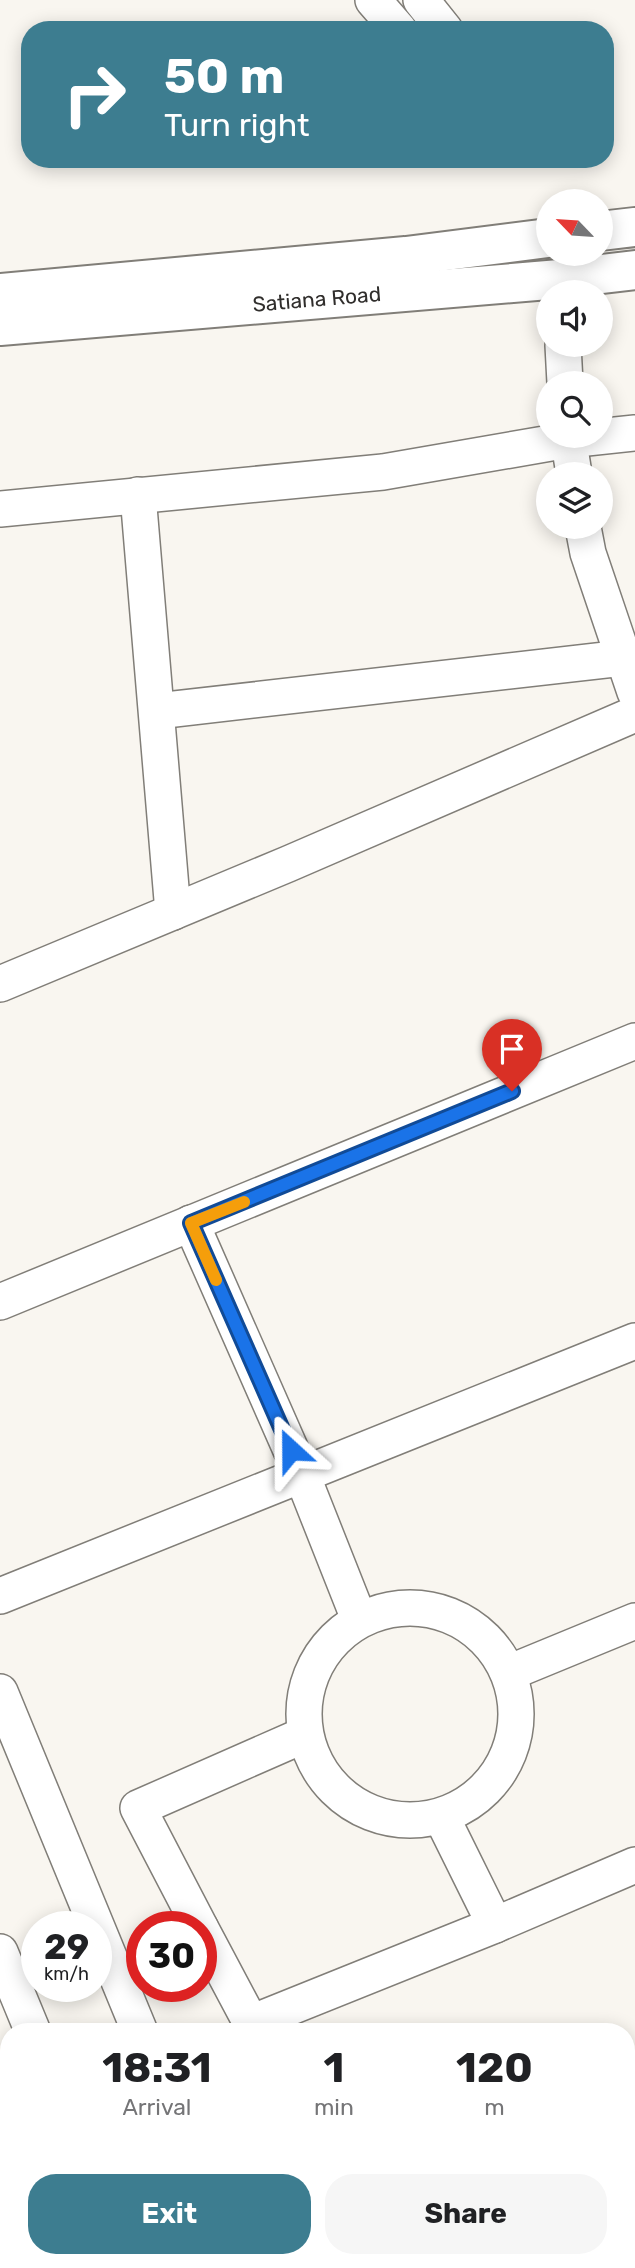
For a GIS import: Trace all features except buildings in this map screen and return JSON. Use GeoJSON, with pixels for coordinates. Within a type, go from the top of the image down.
{"type":"FeatureCollection","features":[{"type":"Feature","properties":{"kind":"main road"},"geometry":{"type":"LineString","coordinates":[[613,230],[635,227]]}},
{"type":"Feature","properties":{"kind":"main road","name":"Satiana Road"},"geometry":{"type":"LineString","coordinates":[[0,293],[406,256],[536,240]]}},
{"type":"Feature","properties":{"kind":"main road","name":"Satiana Road"},"geometry":{"type":"LineString","coordinates":[[585,280],[635,270]]}},
{"type":"Feature","properties":{"kind":"main road","name":"Satiana Road"},"geometry":{"type":"LineString","coordinates":[[0,326],[536,287]]}},
{"type":"Feature","properties":{"kind":"street"},"geometry":{"type":"LineString","coordinates":[[373,0],[390,21]]}},
{"type":"Feature","properties":{"kind":"street"},"geometry":{"type":"LineString","coordinates":[[421,0],[438,21]]}},
{"type":"Feature","properties":{"kind":"street"},"geometry":{"type":"LineString","coordinates":[[613,435],[635,433]]}},
{"type":"Feature","properties":{"kind":"street"},"geometry":{"type":"LineString","coordinates":[[0,509],[383,472],[536,444]]}},
{"type":"Feature","properties":{"kind":"street"},"geometry":{"type":"LineString","coordinates":[[138,495],[173,912]]}},
{"type":"Feature","properties":{"kind":"street"},"geometry":{"type":"LineString","coordinates":[[585,539],[635,692]]}},
{"type":"Feature","properties":{"kind":"street"},"geometry":{"type":"LineString","coordinates":[[157,711],[624,658]]}},
{"type":"Feature","properties":{"kind":"street"},"geometry":{"type":"LineString","coordinates":[[0,984],[635,714]]}},
{"type":"Feature","properties":{"kind":"street"},"geometry":{"type":"LineString","coordinates":[[0,1302],[635,1041]]}},
{"type":"Feature","properties":{"kind":"street"},"geometry":{"type":"LineString","coordinates":[[191,1223],[302,1475],[359,1619]]}},
{"type":"Feature","properties":{"kind":"street"},"geometry":{"type":"LineString","coordinates":[[0,1596],[635,1341]]}},
{"type":"Feature","properties":{"kind":"street"},"geometry":{"type":"LineString","coordinates":[[417,1606],[428,1609],[473,1625],[511,1672],[518,1731],[513,1742],[492,1785],[442,1818],[397,1822],[354,1808],[322,1777],[304,1735],[305,1689],[324,1648],[359,1619],[417,1606]]}},
{"type":"Feature","properties":{"kind":"street"},"geometry":{"type":"LineString","coordinates":[[511,1672],[635,1621]]}},
{"type":"Feature","properties":{"kind":"street"},"geometry":{"type":"LineString","coordinates":[[0,1692],[136,2023]]}},
{"type":"Feature","properties":{"kind":"street"},"geometry":{"type":"LineString","coordinates":[[192,1911],[138,1808],[304,1735]]}},
{"type":"Feature","properties":{"kind":"street"},"geometry":{"type":"LineString","coordinates":[[442,1818],[495,1925]]}},
{"type":"Feature","properties":{"kind":"street"},"geometry":{"type":"LineString","coordinates":[[217,1958],[251,2023],[495,1925],[635,1865]]}},
{"type":"Feature","properties":{"kind":"street"},"geometry":{"type":"LineString","coordinates":[[0,1952],[29,2023]]}},
{"type":"Feature","properties":{"kind":"slow traffic"},"geometry":{"type":"LineString","coordinates":[[216,1280],[191,1223],[244,1202]]}},
{"type":"Feature","properties":{"kind":"route"},"geometry":{"type":"LineString","coordinates":[[291,1450],[191,1223],[512,1091]]}}]}
